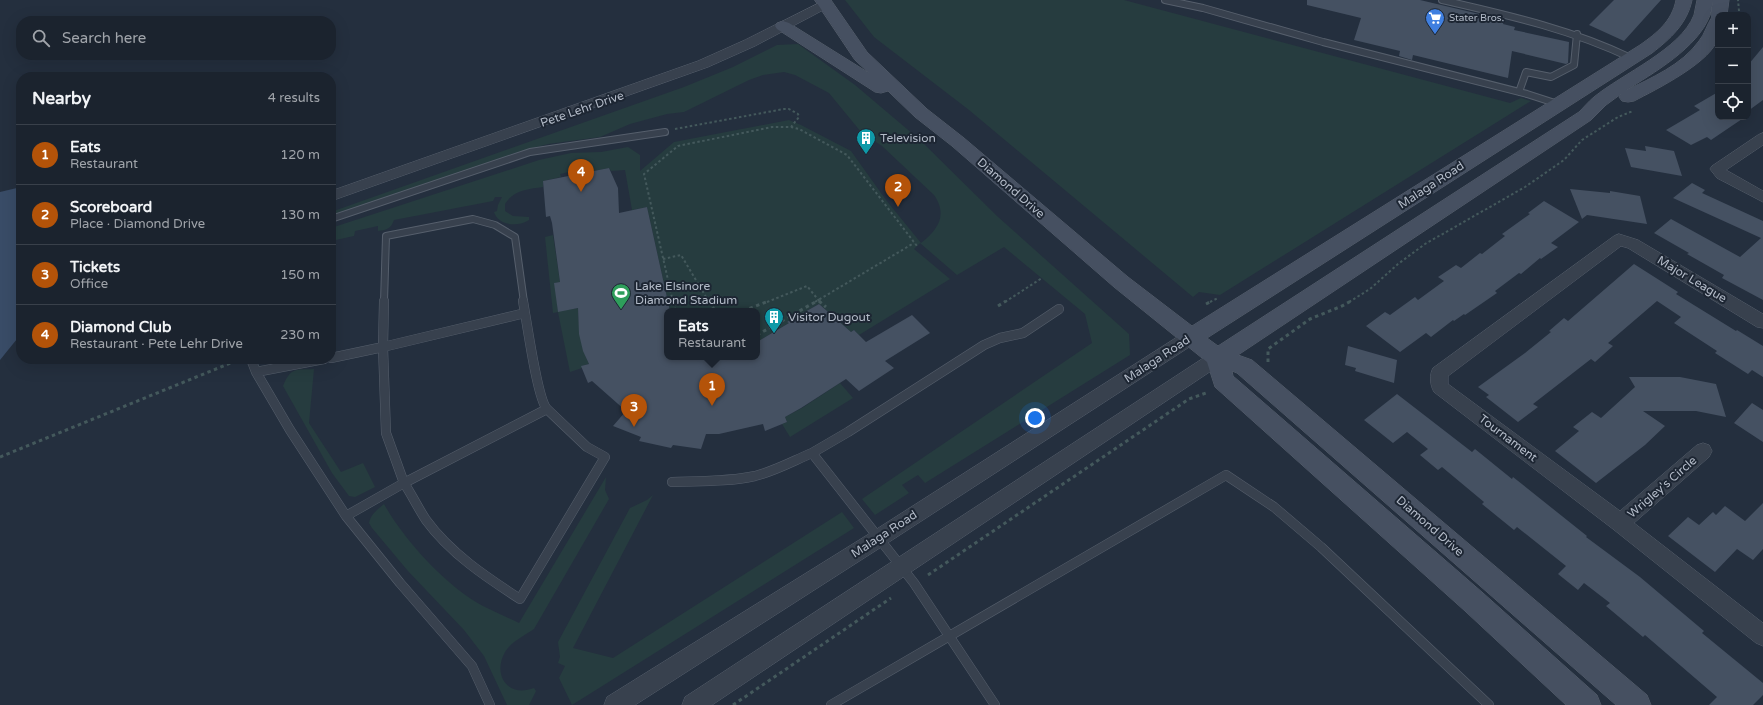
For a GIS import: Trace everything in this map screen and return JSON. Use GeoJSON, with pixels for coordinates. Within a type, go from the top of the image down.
{"type":"FeatureCollection","features":[{"type":"Feature","properties":{"kind":"street","name":"Malaga Road"},"geometry":{"type":"LineString","coordinates":[[615,705],[1631,58],[1664,35],[1676,21],[1684,0]]}},
{"type":"Feature","properties":{"kind":"street"},"geometry":{"type":"LineString","coordinates":[[693,705],[1585,116],[1600,101],[1680,44],[1698,24],[1705,0]]}},
{"type":"Feature","properties":{"kind":"street"},"geometry":{"type":"LineString","coordinates":[[1719,12],[1721,0]]}},
{"type":"Feature","properties":{"kind":"street","name":"Pete Lehr Drive"},"geometry":{"type":"LineString","coordinates":[[336,194],[696,67],[750,43],[824,2]]}},
{"type":"Feature","properties":{"kind":"street","name":"Diamond Drive"},"geometry":{"type":"LineString","coordinates":[[824,2],[861,56],[921,113],[958,142],[1121,282],[1217,358],[1244,366],[1509,593],[1637,705]]}},
{"type":"Feature","properties":{"kind":"street"},"geometry":{"type":"LineString","coordinates":[[783,26],[921,113]]}},
{"type":"Feature","properties":{"kind":"street"},"geometry":{"type":"LineString","coordinates":[[1585,116],[1613,105],[1662,78],[1687,62],[1705,45],[1715,31]]}},
{"type":"Feature","properties":{"kind":"street"},"geometry":{"type":"LineString","coordinates":[[1763,138],[1717,169],[1722,175],[1763,197]]}},
{"type":"Feature","properties":{"kind":"street","name":"Major League"},"geometry":{"type":"LineString","coordinates":[[1619,240],[1633,244],[1763,322]]}},
{"type":"Feature","properties":{"kind":"street","name":"Tournament"},"geometry":{"type":"LineString","coordinates":[[1619,240],[1439,373],[1440,387],[1620,523],[1763,636]]}},
{"type":"Feature","properties":{"kind":"street"},"geometry":{"type":"LineString","coordinates":[[1217,358],[1223,380],[1229,386],[1268,422],[1474,602],[1587,705]]}},
{"type":"Feature","properties":{"kind":"street","name":"Wrigley's Circle"},"geometry":{"type":"LineString","coordinates":[[1620,523],[1703,451]]}},
{"type":"Feature","properties":{"kind":"lane"},"geometry":{"type":"LineString","coordinates":[[1165,0],[1204,8],[1323,42],[1519,92],[1558,104]]}},
{"type":"Feature","properties":{"kind":"lane"},"geometry":{"type":"LineString","coordinates":[[1442,0],[1554,26],[1603,43],[1631,58]]}},
{"type":"Feature","properties":{"kind":"lane"},"geometry":{"type":"LineString","coordinates":[[1519,92],[1526,72],[1552,76],[1574,65],[1577,34]]}},
{"type":"Feature","properties":{"kind":"lane"},"geometry":{"type":"LineString","coordinates":[[336,217],[530,152],[665,132]]}},
{"type":"Feature","properties":{"kind":"lane"},"geometry":{"type":"LineString","coordinates":[[473,219],[484,220],[508,231],[515,237],[525,313],[540,390],[545,407],[587,447],[605,457],[520,599],[485,577],[455,550],[430,525],[404,483],[386,433],[383,347],[386,236],[473,219]]}},
{"type":"Feature","properties":{"kind":"lane"},"geometry":{"type":"LineString","coordinates":[[672,482],[720,481],[755,476],[776,469],[812,452],[866,420],[984,345],[1000,338],[1022,334],[1059,309]]}},
{"type":"Feature","properties":{"kind":"lane"},"geometry":{"type":"LineString","coordinates":[[336,357],[525,313]]}},
{"type":"Feature","properties":{"kind":"lane"},"geometry":{"type":"LineString","coordinates":[[253,364],[256,372],[290,430],[346,516],[400,583],[472,666],[490,705]]}},
{"type":"Feature","properties":{"kind":"lane"},"geometry":{"type":"LineString","coordinates":[[256,372],[298,364]]}},
{"type":"Feature","properties":{"kind":"lane"},"geometry":{"type":"LineString","coordinates":[[346,516],[404,483],[548,409]]}},
{"type":"Feature","properties":{"kind":"lane"},"geometry":{"type":"LineString","coordinates":[[812,452],[914,583],[995,705]]}},
{"type":"Feature","properties":{"kind":"lane"},"geometry":{"type":"LineString","coordinates":[[831,705],[1226,475],[1274,508],[1320,547],[1400,620],[1489,705]]}},
{"type":"Feature","properties":{"kind":"path"},"geometry":{"type":"LineString","coordinates":[[1737,0],[1739,2],[1738,12]]}},
{"type":"Feature","properties":{"kind":"path"},"geometry":{"type":"LineString","coordinates":[[665,132],[784,109],[789,109],[798,114],[799,118],[791,127]]}},
{"type":"Feature","properties":{"kind":"path"},"geometry":{"type":"LineString","coordinates":[[1268,362],[1268,349],[1310,319],[1342,306],[1370,289],[1398,264],[1425,244],[1526,188],[1564,160],[1582,140],[1618,117],[1636,109]]}},
{"type":"Feature","properties":{"kind":"path"},"geometry":{"type":"LineString","coordinates":[[675,308],[650,206],[644,174],[678,146],[772,128],[791,127],[806,132],[847,155],[917,246]]}},
{"type":"Feature","properties":{"kind":"path"},"geometry":{"type":"LineString","coordinates":[[760,332],[914,243]]}},
{"type":"Feature","properties":{"kind":"path"},"geometry":{"type":"LineString","coordinates":[[663,259],[681,255],[713,308]]}},
{"type":"Feature","properties":{"kind":"path"},"geometry":{"type":"LineString","coordinates":[[998,306],[1042,278]]}},
{"type":"Feature","properties":{"kind":"path"},"geometry":{"type":"LineString","coordinates":[[751,308],[807,286],[818,300],[826,307]]}},
{"type":"Feature","properties":{"kind":"path"},"geometry":{"type":"LineString","coordinates":[[0,457],[228,364]]}},
{"type":"Feature","properties":{"kind":"path"},"geometry":{"type":"LineString","coordinates":[[928,575],[1189,399],[1206,393]]}},
{"type":"Feature","properties":{"kind":"path"},"geometry":{"type":"LineString","coordinates":[[733,705],[892,598]]}},
{"type":"Feature","properties":{"kind":"green space"},"geometry":{"type":"Polygon","coordinates":[[[845,0],[1124,0],[1510,103],[1521,98],[1531,101],[1220,295],[1199,292],[1193,297],[969,110],[874,37],[845,0]]]}},
{"type":"Feature","properties":{"kind":"green space"},"geometry":{"type":"Polygon","coordinates":[[[798,44],[855,85],[920,140],[997,216],[1129,334],[1130,355],[925,483],[918,475],[902,485],[909,493],[875,515],[862,499],[1092,343],[1085,314],[1004,247],[957,275],[920,243],[914,249],[950,279],[859,335],[854,330],[851,332],[819,304],[787,322],[789,323],[760,340],[760,308],[669,308],[647,207],[632,210],[625,170],[611,171],[609,168],[574,175],[573,171],[560,174],[561,177],[543,181],[543,187],[517,193],[508,199],[505,204],[505,211],[513,216],[529,217],[529,220],[520,224],[504,223],[496,217],[494,212],[497,211],[502,197],[495,197],[493,201],[394,220],[390,227],[386,229],[378,231],[378,226],[355,231],[354,236],[336,240],[336,226],[539,160],[571,153],[601,152],[628,147],[640,155],[640,171],[674,142],[789,120],[851,151],[886,200],[921,243],[932,233],[941,216],[938,202],[934,195],[882,146],[861,132],[829,93],[795,75],[784,72],[763,75],[749,80],[684,112],[667,114],[630,124],[600,137],[548,144],[518,152],[336,213],[336,210],[684,87],[733,67],[777,45],[798,44]]]}},
{"type":"Feature","properties":{"kind":"green space"},"geometry":{"type":"Polygon","coordinates":[[[553,235],[560,282],[555,283],[558,311],[578,308],[582,343],[589,364],[570,372],[558,312],[553,313],[545,237],[553,235]]]}},
{"type":"Feature","properties":{"kind":"green space"},"geometry":{"type":"Polygon","coordinates":[[[314,369],[309,423],[341,472],[363,463],[375,487],[355,497],[349,496],[332,473],[283,386],[289,375],[294,371],[314,369]]]}},
{"type":"Feature","properties":{"kind":"green space"},"geometry":{"type":"Polygon","coordinates":[[[840,383],[853,398],[790,437],[782,424],[787,422],[785,417],[802,408],[840,383]]]}},
{"type":"Feature","properties":{"kind":"green space"},"geometry":{"type":"Polygon","coordinates":[[[606,477],[605,490],[609,499],[534,629],[508,648],[501,661],[500,669],[502,676],[510,687],[517,690],[534,688],[536,691],[529,705],[507,705],[484,656],[464,630],[408,571],[372,528],[369,523],[371,517],[384,504],[415,547],[441,575],[469,598],[519,623],[606,477]]]}},
{"type":"Feature","properties":{"kind":"green space"},"geometry":{"type":"Polygon","coordinates":[[[653,495],[573,648],[613,658],[842,512],[854,528],[572,705],[559,678],[565,666],[558,663],[560,657],[558,642],[630,508],[647,500],[653,495]]]}},
{"type":"Feature","properties":{"kind":"water"},"geometry":{"type":"Polygon","coordinates":[[[16,188],[16,340],[0,360],[0,192],[16,188]]]}},
{"type":"Feature","properties":{"kind":"building","name":"Stater Bros."},"geometry":{"type":"Polygon","coordinates":[[[1307,0],[1420,0],[1492,17],[1504,20],[1503,24],[1515,27],[1514,30],[1569,42],[1568,63],[1566,64],[1512,51],[1508,78],[1413,55],[1412,60],[1399,56],[1400,51],[1354,40],[1361,18],[1307,5],[1307,0]]]}},
{"type":"Feature","properties":{"kind":"building"},"geometry":{"type":"Polygon","coordinates":[[[1614,0],[1661,0],[1624,41],[1589,25],[1614,0]]]}},
{"type":"Feature","properties":{"kind":"building"},"geometry":{"type":"Polygon","coordinates":[[[1763,47],[1763,100],[1751,109],[1751,84],[1751,61],[1763,47]]]}},
{"type":"Feature","properties":{"kind":"building"},"geometry":{"type":"Polygon","coordinates":[[[1715,94],[1715,120],[1741,120],[1711,140],[1707,137],[1691,145],[1666,130],[1700,110],[1694,106],[1715,94]]]}},
{"type":"Feature","properties":{"kind":"building"},"geometry":{"type":"Polygon","coordinates":[[[1645,146],[1674,151],[1682,176],[1631,167],[1625,148],[1646,151],[1645,146]]]}},
{"type":"Feature","properties":{"kind":"building","name":"Lake Elsinore Diamond Stadium"},"geometry":{"type":"Polygon","coordinates":[[[609,168],[618,188],[619,213],[647,207],[669,308],[664,308],[664,360],[760,360],[760,340],[789,323],[787,322],[819,304],[851,332],[854,330],[866,342],[912,315],[930,333],[885,361],[894,368],[859,391],[846,379],[785,417],[787,422],[765,431],[763,424],[719,434],[706,434],[701,449],[673,445],[671,448],[639,441],[641,437],[613,426],[626,411],[592,381],[588,383],[581,366],[589,364],[583,351],[579,334],[578,308],[558,312],[554,283],[560,282],[552,223],[550,216],[546,217],[543,181],[609,168]]]}},
{"type":"Feature","properties":{"kind":"building"},"geometry":{"type":"Polygon","coordinates":[[[1692,183],[1705,190],[1702,193],[1763,221],[1763,300],[1722,278],[1724,275],[1654,233],[1671,219],[1740,257],[1761,238],[1673,198],[1692,183]]]}},
{"type":"Feature","properties":{"kind":"building"},"geometry":{"type":"Polygon","coordinates":[[[1570,189],[1610,193],[1610,191],[1640,196],[1647,224],[1587,215],[1582,219],[1570,189]]]}},
{"type":"Feature","properties":{"kind":"building"},"geometry":{"type":"Polygon","coordinates":[[[1544,201],[1579,222],[1551,243],[1558,247],[1541,259],[1540,258],[1521,274],[1519,273],[1495,291],[1497,293],[1465,315],[1464,314],[1454,321],[1453,320],[1431,337],[1426,333],[1400,352],[1366,326],[1385,312],[1390,315],[1415,297],[1418,300],[1444,281],[1438,277],[1456,265],[1461,268],[1480,253],[1482,254],[1505,236],[1502,234],[1530,214],[1528,213],[1544,201]]]}},
{"type":"Feature","properties":{"kind":"building"},"geometry":{"type":"Polygon","coordinates":[[[1634,264],[1678,292],[1676,294],[1763,346],[1763,377],[1752,370],[1748,374],[1715,353],[1717,351],[1674,323],[1681,317],[1657,301],[1608,343],[1613,346],[1595,362],[1591,359],[1533,404],[1538,407],[1518,422],[1486,397],[1489,395],[1478,387],[1525,353],[1551,332],[1549,331],[1564,318],[1568,321],[1634,264]]]}},
{"type":"Feature","properties":{"kind":"building"},"geometry":{"type":"Polygon","coordinates":[[[1348,346],[1397,360],[1394,383],[1355,371],[1356,368],[1345,365],[1348,346]]]}},
{"type":"Feature","properties":{"kind":"building"},"geometry":{"type":"Polygon","coordinates":[[[1629,377],[1680,377],[1716,384],[1726,417],[1696,411],[1643,411],[1665,426],[1645,445],[1596,483],[1555,451],[1579,431],[1573,427],[1592,412],[1601,418],[1635,387],[1629,377]]]}},
{"type":"Feature","properties":{"kind":"building"},"geometry":{"type":"Polygon","coordinates":[[[1397,394],[1472,452],[1475,449],[1512,479],[1513,477],[1587,536],[1586,537],[1640,577],[1704,631],[1702,633],[1763,683],[1763,695],[1753,705],[1709,705],[1717,697],[1645,635],[1643,637],[1606,606],[1610,603],[1584,583],[1578,590],[1558,574],[1566,566],[1517,527],[1514,530],[1482,504],[1484,502],[1442,467],[1438,470],[1420,455],[1428,449],[1407,432],[1393,443],[1364,420],[1397,394]]]}},
{"type":"Feature","properties":{"kind":"building"},"geometry":{"type":"Polygon","coordinates":[[[1752,403],[1763,410],[1763,442],[1734,423],[1752,403]]]}},
{"type":"Feature","properties":{"kind":"building"},"geometry":{"type":"Polygon","coordinates":[[[1763,503],[1763,549],[1753,560],[1737,549],[1715,572],[1668,536],[1688,517],[1699,525],[1713,512],[1716,515],[1725,506],[1745,521],[1763,503]]]}},
{"type":"Feature","properties":{"kind":"place","name":"Stater Bros."},"geometry":{"type":"Point","coordinates":[1435,35]}},
{"type":"Feature","properties":{"kind":"place","name":"Television"},"geometry":{"type":"Point","coordinates":[866,155]}},
{"type":"Feature","properties":{"kind":"place","name":"Diamond Club"},"geometry":{"type":"Point","coordinates":[581,192]}},
{"type":"Feature","properties":{"kind":"place","name":"Scoreboard"},"geometry":{"type":"Point","coordinates":[898,207]}},
{"type":"Feature","properties":{"kind":"place","name":"Lake Elsinore Diamond Stadium"},"geometry":{"type":"Point","coordinates":[621,310]}},
{"type":"Feature","properties":{"kind":"place","name":"Visitor Dugout"},"geometry":{"type":"Point","coordinates":[774,334]}},
{"type":"Feature","properties":{"kind":"place","name":"Eats"},"geometry":{"type":"Point","coordinates":[712,406]}},
{"type":"Feature","properties":{"kind":"place","name":"Tickets"},"geometry":{"type":"Point","coordinates":[634,427]}}]}
